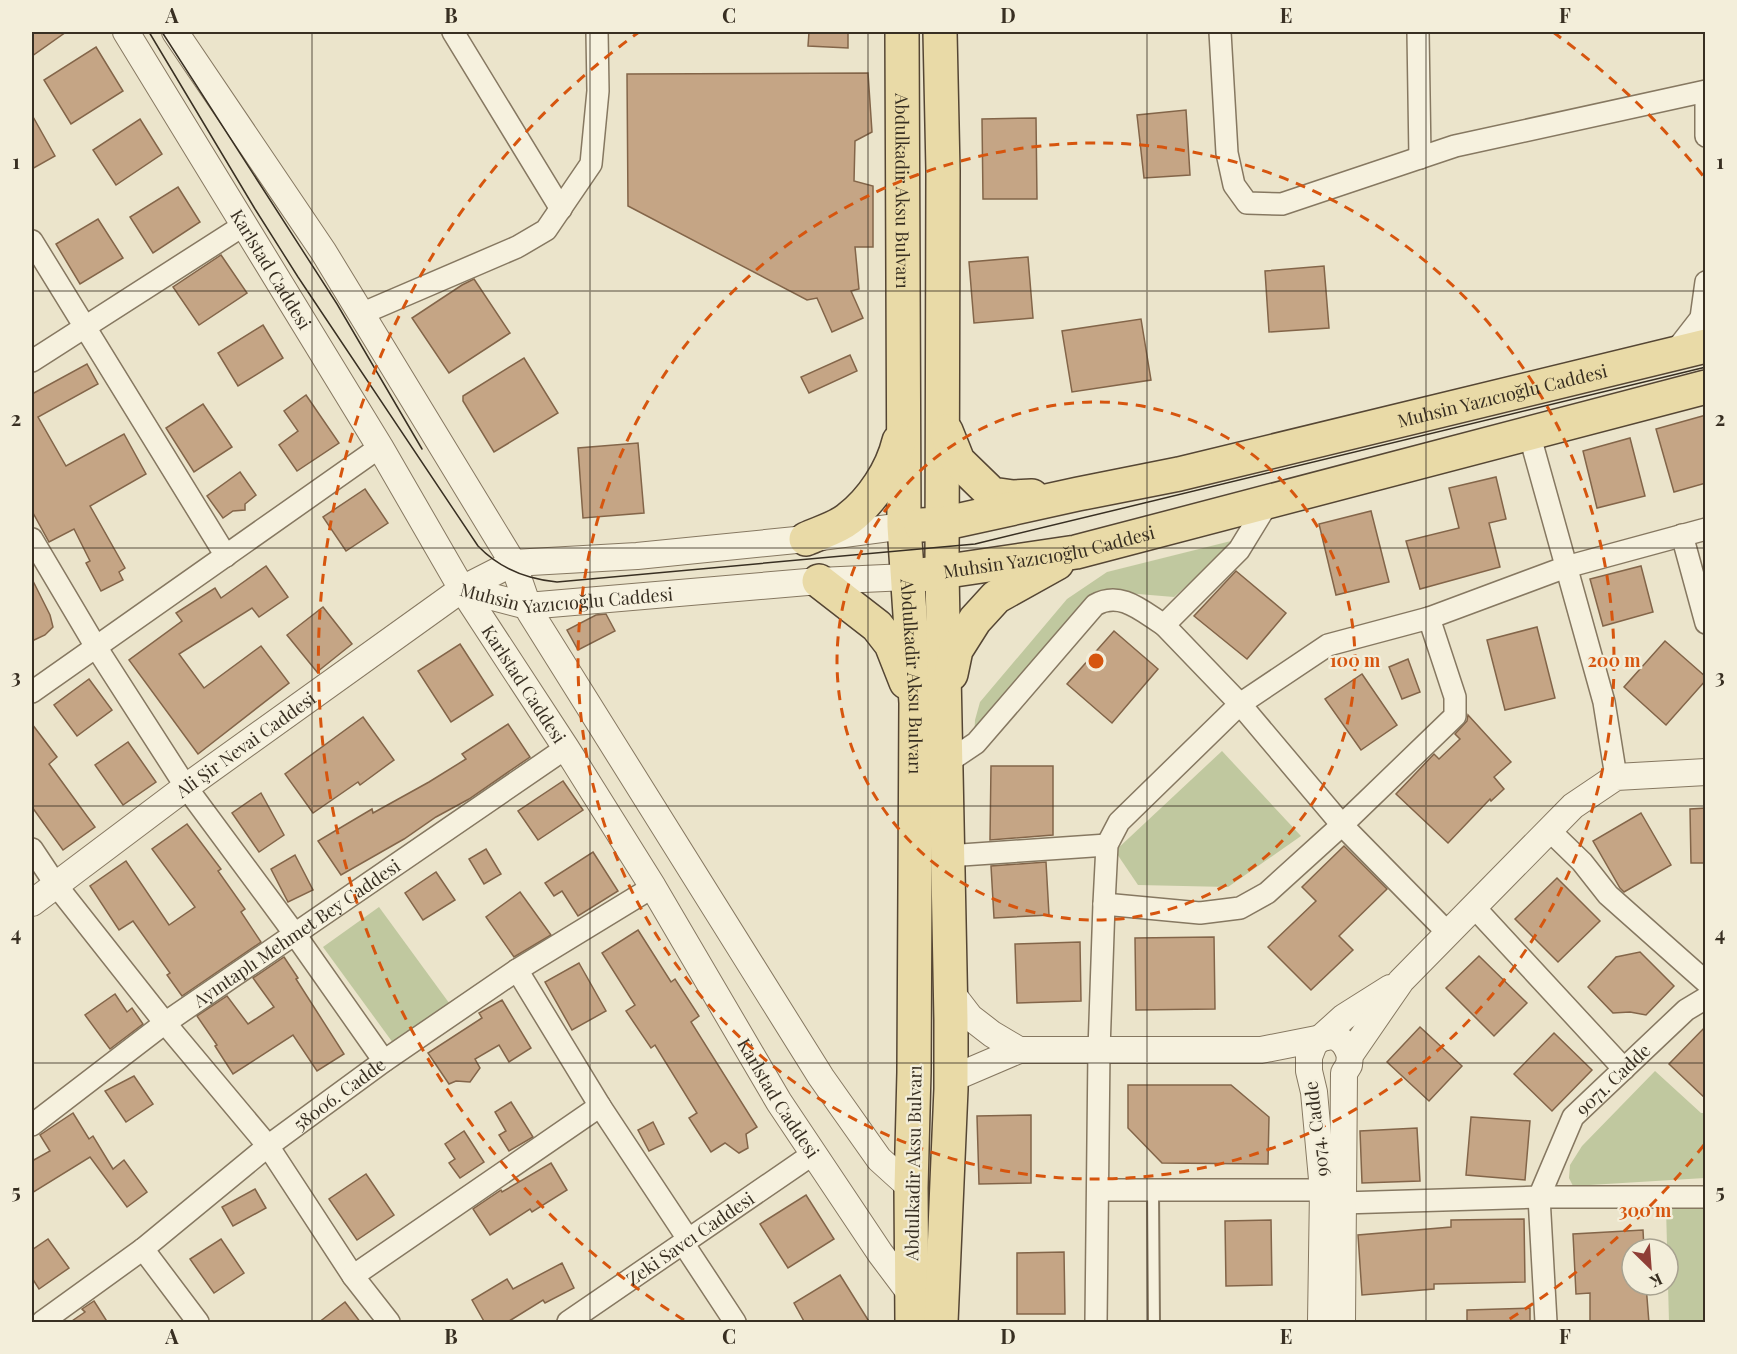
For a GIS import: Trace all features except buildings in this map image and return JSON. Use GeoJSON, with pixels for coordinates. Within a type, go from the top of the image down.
{"type":"FeatureCollection","features":[{"type":"Feature","properties":{"kind":"main road","name":"Abdulkadir Aksu Bulvarı"},"geometry":{"type":"LineString","coordinates":[[902,32],[904,526],[907,577],[930,707],[945,764],[950,991],[951,1079],[917,1317]]}},
{"type":"Feature","properties":{"kind":"main road","name":"Abdulkadir Aksu Bulvarı"},"geometry":{"type":"LineString","coordinates":[[917,1317],[910,1188],[914,1063],[930,707],[942,573],[944,171],[940,32]]}},
{"type":"Feature","properties":{"kind":"main road","name":"Muhsin Yazıcıoğlu Caddesi"},"geometry":{"type":"LineString","coordinates":[[904,526],[942,524],[1179,474],[1706,346]]}},
{"type":"Feature","properties":{"kind":"main road","name":"Muhsin Yazıcıoğlu Caddesi"},"geometry":{"type":"LineString","coordinates":[[907,577],[1076,552],[1706,387]]}},
{"type":"Feature","properties":{"kind":"main road"},"geometry":{"type":"LineString","coordinates":[[806,540],[848,520],[869,498],[884,477],[896,454],[905,416]]}},
{"type":"Feature","properties":{"kind":"main road"},"geometry":{"type":"LineString","coordinates":[[942,422],[958,461],[992,494],[1013,497],[1078,494]]}},
{"type":"Feature","properties":{"kind":"main road"},"geometry":{"type":"LineString","coordinates":[[930,707],[956,650],[975,620],[996,597],[1076,552]]}},
{"type":"Feature","properties":{"kind":"main road"},"geometry":{"type":"LineString","coordinates":[[819,581],[877,626],[930,707]]}},
{"type":"Feature","properties":{"kind":"street","name":"Karlstad Caddesi"},"geometry":{"type":"LineString","coordinates":[[126,32],[380,447],[462,589],[653,887],[779,1102],[879,1253],[917,1317]]}},
{"type":"Feature","properties":{"kind":"street"},"geometry":{"type":"LineString","coordinates":[[175,32],[323,251],[513,563],[526,606],[820,1077],[879,1159],[910,1188]]}},
{"type":"Feature","properties":{"kind":"street"},"geometry":{"type":"LineString","coordinates":[[453,32],[561,209]]}},
{"type":"Feature","properties":{"kind":"street"},"geometry":{"type":"LineString","coordinates":[[361,314],[517,247],[546,230],[591,164],[598,92],[597,32]]}},
{"type":"Feature","properties":{"kind":"street"},"geometry":{"type":"LineString","coordinates":[[1220,32],[1227,153],[1234,185],[1247,203],[1282,204],[1455,146],[1706,91]]}},
{"type":"Feature","properties":{"kind":"street"},"geometry":{"type":"LineString","coordinates":[[1418,32],[1420,158]]}},
{"type":"Feature","properties":{"kind":"street"},"geometry":{"type":"LineString","coordinates":[[1706,100],[1706,136]]}},
{"type":"Feature","properties":{"kind":"street"},"geometry":{"type":"LineString","coordinates":[[32,361],[244,225]]}},
{"type":"Feature","properties":{"kind":"street"},"geometry":{"type":"LineString","coordinates":[[32,241],[226,556]]}},
{"type":"Feature","properties":{"kind":"street"},"geometry":{"type":"LineString","coordinates":[[1665,356],[1680,345],[1701,318],[1706,282]]}},
{"type":"Feature","properties":{"kind":"street"},"geometry":{"type":"LineString","coordinates":[[1529,433],[1604,702],[1616,777],[1706,772]]}},
{"type":"Feature","properties":{"kind":"street"},"geometry":{"type":"LineString","coordinates":[[32,692],[380,447]]}},
{"type":"Feature","properties":{"kind":"street"},"geometry":{"type":"LineString","coordinates":[[1164,626],[1239,550],[1269,501]]}},
{"type":"Feature","properties":{"kind":"street","name":"Muhsin Yazıcıoğlu Caddesi"},"geometry":{"type":"LineString","coordinates":[[462,589],[513,563],[637,556],[806,540],[904,526]]}},
{"type":"Feature","properties":{"kind":"street"},"geometry":{"type":"LineString","coordinates":[[1096,1323],[1099,1050],[1104,904],[1107,845],[1119,822],[1240,704],[1328,645],[1429,618],[1566,567],[1706,529]]}},
{"type":"Feature","properties":{"kind":"street"},"geometry":{"type":"LineString","coordinates":[[1682,535],[1706,623]]}},
{"type":"Feature","properties":{"kind":"street"},"geometry":{"type":"LineString","coordinates":[[32,539],[96,647],[186,787],[294,933],[384,1061]]}},
{"type":"Feature","properties":{"kind":"street","name":"Muhsin Yazıcıoğlu Caddesi"},"geometry":{"type":"LineString","coordinates":[[462,589],[526,606],[819,581],[907,577]]}},
{"type":"Feature","properties":{"kind":"street","name":"Ali Şir Nevai Caddesi"},"geometry":{"type":"LineString","coordinates":[[32,903],[186,787],[462,589]]}},
{"type":"Feature","properties":{"kind":"street"},"geometry":{"type":"LineString","coordinates":[[945,764],[976,743],[1095,606],[1106,599],[1120,600],[1132,605],[1164,626],[1240,704],[1342,825],[1448,933]]}},
{"type":"Feature","properties":{"kind":"street"},"geometry":{"type":"LineString","coordinates":[[1104,904],[1200,913],[1240,908],[1267,893],[1342,825],[1455,716],[1455,697],[1429,618]]}},
{"type":"Feature","properties":{"kind":"street","name":"Ayıntaplı Mehmet Bey Caddesi"},"geometry":{"type":"LineString","coordinates":[[32,1125],[165,1023],[566,748]]}},
{"type":"Feature","properties":{"kind":"street","name":"9074. Cadde"},"geometry":{"type":"LineString","coordinates":[[1320,1323],[1347,1064],[1401,981],[1573,806],[1616,777]]}},
{"type":"Feature","properties":{"kind":"street"},"geometry":{"type":"LineString","coordinates":[[1549,830],[1582,862],[1608,896],[1706,982]]}},
{"type":"Feature","properties":{"kind":"street"},"geometry":{"type":"LineString","coordinates":[[947,856],[1107,845]]}},
{"type":"Feature","properties":{"kind":"street"},"geometry":{"type":"LineString","coordinates":[[32,849],[56,885],[165,1023],[268,1146],[353,1276],[389,1323]]}},
{"type":"Feature","properties":{"kind":"street","name":"58006. Cadde"},"geometry":{"type":"LineString","coordinates":[[42,1323],[143,1249],[268,1146],[384,1061],[517,970],[653,887]]}},
{"type":"Feature","properties":{"kind":"street"},"geometry":{"type":"LineString","coordinates":[[1474,906],[1624,1069]]}},
{"type":"Feature","properties":{"kind":"street"},"geometry":{"type":"LineString","coordinates":[[517,970],[735,1323]]}},
{"type":"Feature","properties":{"kind":"street","name":"9074. Cadde"},"geometry":{"type":"LineString","coordinates":[[1342,1323],[1332,1197],[1309,1071],[1309,1057],[1314,1044],[1344,1017],[1401,981]]}},
{"type":"Feature","properties":{"kind":"street"},"geometry":{"type":"LineString","coordinates":[[950,991],[970,1017],[992,1034],[1019,1050]]}},
{"type":"Feature","properties":{"kind":"street","name":"9071. Cadde"},"geometry":{"type":"LineString","coordinates":[[1546,1323],[1539,1197],[1573,1117],[1686,1010],[1706,998]]}},
{"type":"Feature","properties":{"kind":"street"},"geometry":{"type":"LineString","coordinates":[[951,1079],[1019,1050],[1261,1050],[1332,1036],[1346,1044],[1347,1064],[1336,1077],[1325,1078],[1288,1059],[1261,1050]]}},
{"type":"Feature","properties":{"kind":"street"},"geometry":{"type":"LineString","coordinates":[[353,1276],[600,1106]]}},
{"type":"Feature","properties":{"kind":"street","name":"Zeki Savcı Caddesi"},"geometry":{"type":"LineString","coordinates":[[568,1323],[813,1154]]}},
{"type":"Feature","properties":{"kind":"street"},"geometry":{"type":"LineString","coordinates":[[1098,1190],[1332,1197],[1706,1197]]}},
{"type":"Feature","properties":{"kind":"street"},"geometry":{"type":"LineString","coordinates":[[143,1249],[198,1323]]}},
{"type":"Feature","properties":{"kind":"lane"},"geometry":{"type":"LineString","coordinates":[[1153,1191],[1154,1323]]}},
{"type":"Feature","properties":{"kind":"green space"},"geometry":{"type":"Polygon","coordinates":[[[1239,539],[1174,597],[1114,592],[974,738],[975,720],[980,702],[1067,599],[1107,572],[1239,539]]]}},
{"type":"Feature","properties":{"kind":"green space"},"geometry":{"type":"Polygon","coordinates":[[[1222,751],[1301,836],[1228,887],[1138,885],[1115,851],[1222,751]]]}},
{"type":"Feature","properties":{"kind":"green space"},"geometry":{"type":"Polygon","coordinates":[[[379,907],[452,1007],[396,1047],[323,947],[379,907]]]}},
{"type":"Feature","properties":{"kind":"green space"},"geometry":{"type":"Polygon","coordinates":[[[1655,1071],[1701,1113],[1705,1113],[1705,1178],[1573,1186],[1569,1178],[1570,1165],[1582,1146],[1655,1071]]]}},
{"type":"Feature","properties":{"kind":"green space"},"geometry":{"type":"Polygon","coordinates":[[[1666,1207],[1705,1207],[1705,1322],[1669,1322],[1668,1297],[1680,1297],[1680,1237],[1667,1237],[1666,1207]]]}},
{"type":"Feature","properties":{"kind":"tram line"},"geometry":{"type":"LineString","coordinates":[[149,32],[298,277],[478,546],[504,567],[535,578],[557,582],[975,544],[1706,367]]}},
{"type":"Feature","properties":{"kind":"tram line"},"geometry":{"type":"LineString","coordinates":[[162,32],[337,304],[422,449]]}}]}
